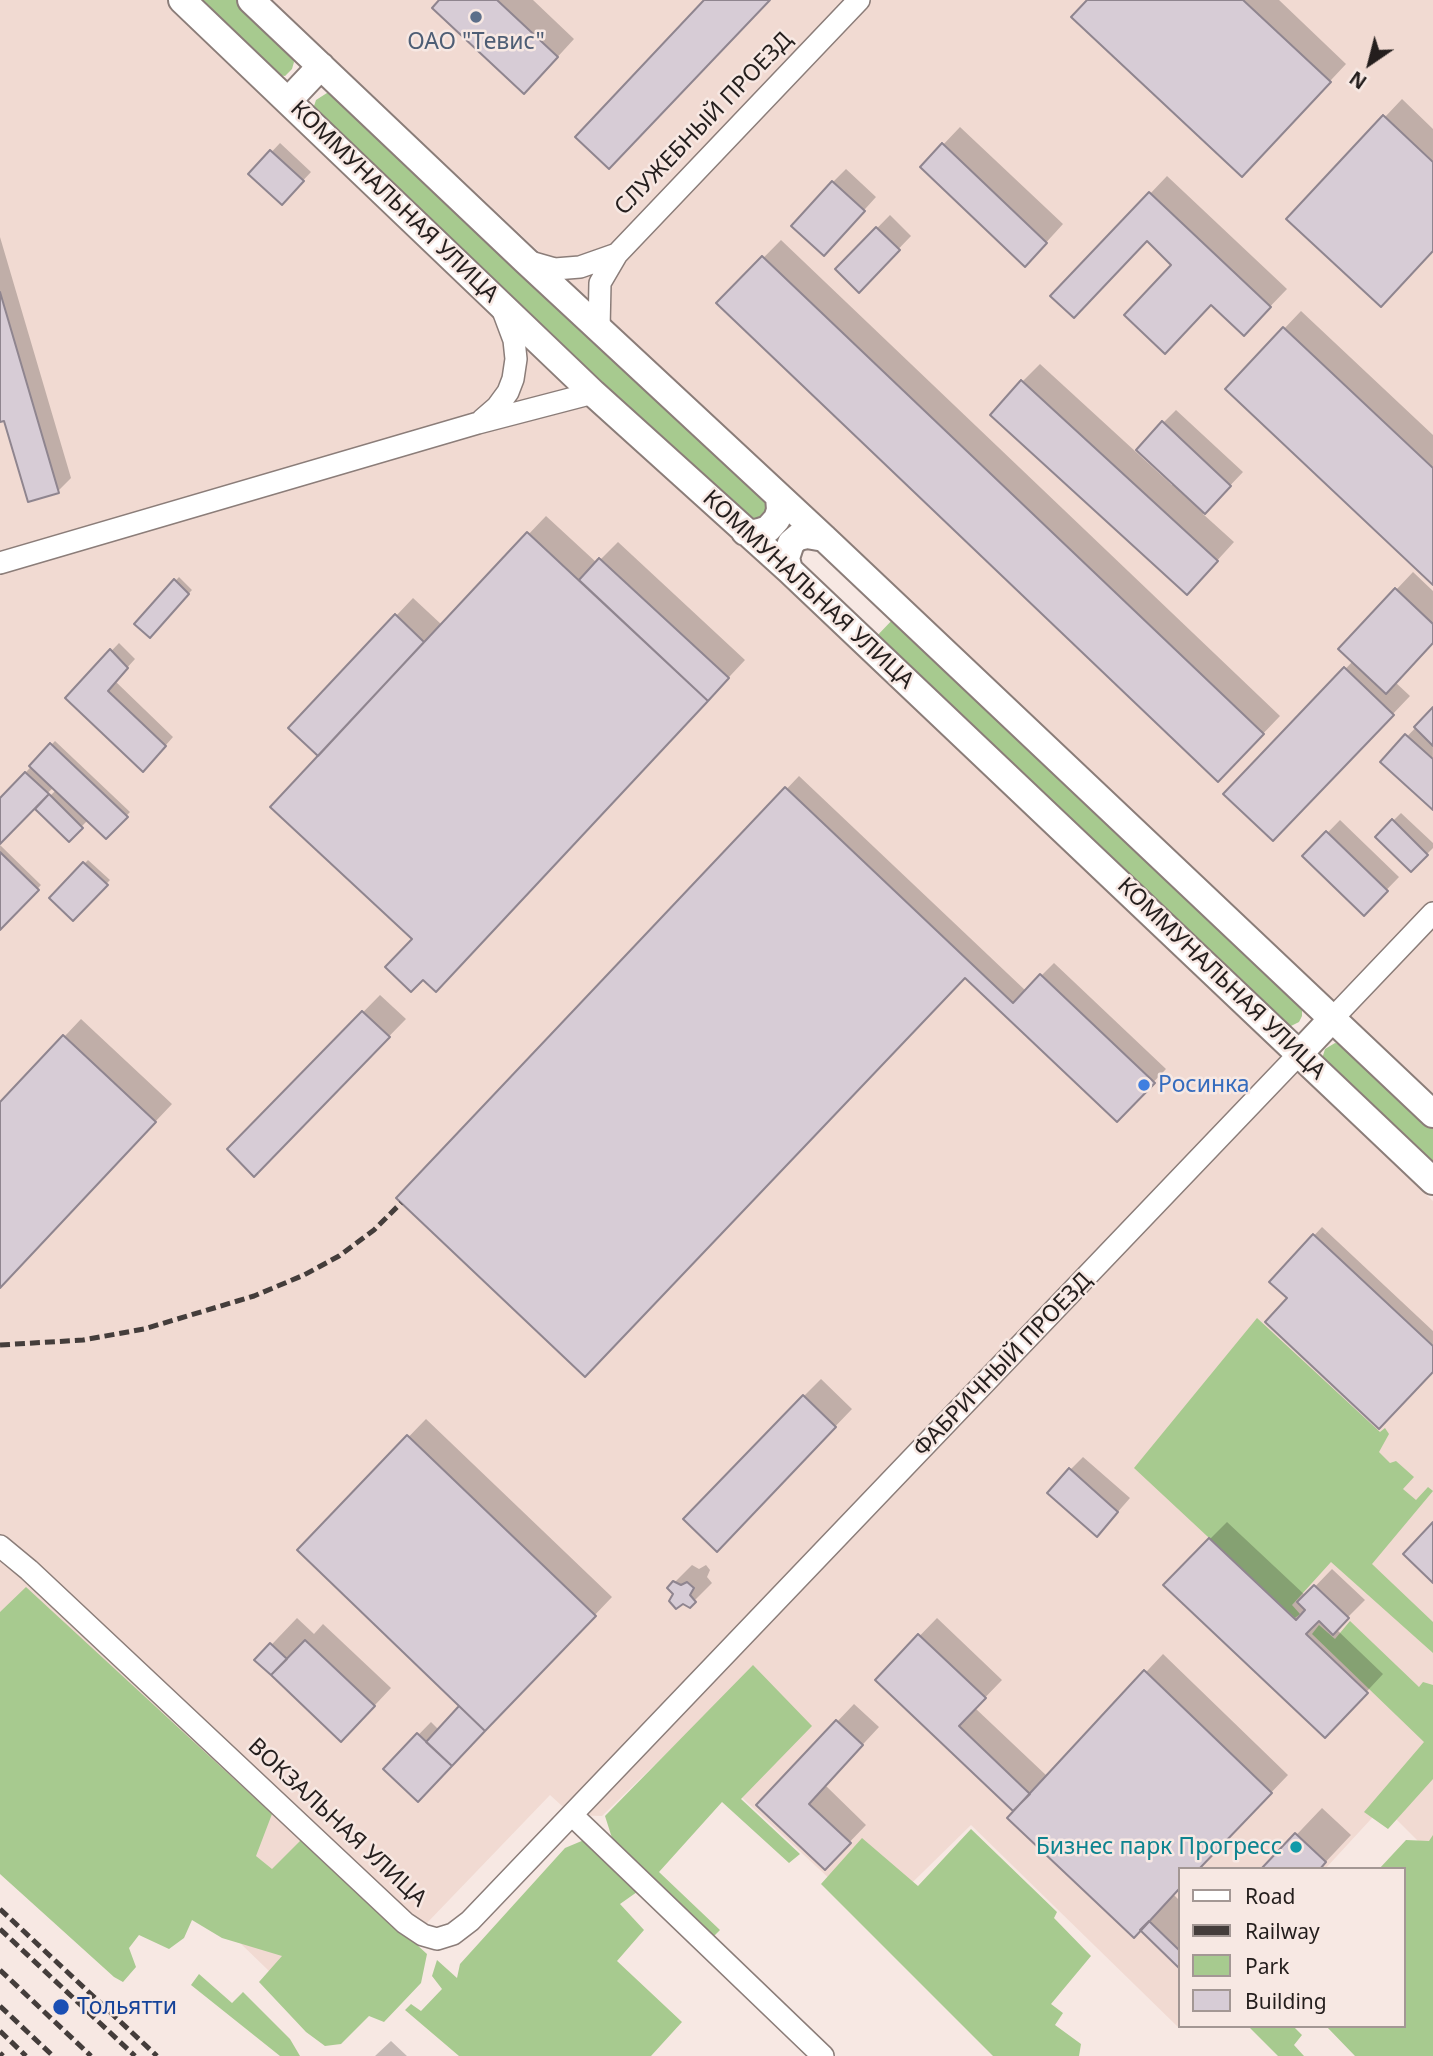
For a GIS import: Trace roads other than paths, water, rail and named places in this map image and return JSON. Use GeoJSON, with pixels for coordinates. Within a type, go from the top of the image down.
{"type":"FeatureCollection","features":[{"type":"Feature","properties":{"kind":"main road","name":"КОММУНАЛЬНАЯ УЛИЦА"},"geometry":{"type":"LineString","coordinates":[[182,0],[593,393],[789,570],[1433,1181]]}},
{"type":"Feature","properties":{"kind":"main road","name":"КОММУНАЛЬНАЯ УЛИЦА"},"geometry":{"type":"LineString","coordinates":[[251,0],[1433,1114]]}},
{"type":"Feature","properties":{"kind":"main road"},"geometry":{"type":"LineString","coordinates":[[288,101],[321,66]]}},
{"type":"Feature","properties":{"kind":"main road"},"geometry":{"type":"LineString","coordinates":[[745,532],[756,533],[773,524],[780,510],[779,496]]}},
{"type":"Feature","properties":{"kind":"main road"},"geometry":{"type":"LineString","coordinates":[[789,570],[786,558],[791,543],[798,537],[807,535],[824,538]]}},
{"type":"Feature","properties":{"kind":"main road","name":"ФАБРИЧНЫЙ ПРОЕЗД"},"geometry":{"type":"LineString","coordinates":[[1300,1054],[1332,1019]]}},
{"type":"Feature","properties":{"kind":"street","name":"СЛУЖЕБНЫЙ ПРОЕЗД"},"geometry":{"type":"LineString","coordinates":[[599,329],[600,283],[617,254],[859,0]]}},
{"type":"Feature","properties":{"kind":"street","name":"СЛУЖЕБНЫЙ ПРОЕЗД"},"geometry":{"type":"LineString","coordinates":[[527,261],[555,269],[580,267],[617,254]]}},
{"type":"Feature","properties":{"kind":"street"},"geometry":{"type":"LineString","coordinates":[[478,423],[497,407],[508,392],[513,379],[516,359],[514,340],[500,303]]}},
{"type":"Feature","properties":{"kind":"street"},"geometry":{"type":"LineString","coordinates":[[0,563],[478,423],[593,393]]}},
{"type":"Feature","properties":{"kind":"street","name":"ФАБРИЧНЫЙ ПРОЕЗД"},"geometry":{"type":"LineString","coordinates":[[1332,1019],[1433,914]]}},
{"type":"Feature","properties":{"kind":"street","name":"ФАБРИЧНЫЙ ПРОЕЗД"},"geometry":{"type":"LineString","coordinates":[[572,1815],[1300,1054]]}},
{"type":"Feature","properties":{"kind":"street","name":"ВОКЗАЛЬНАЯ УЛИЦА"},"geometry":{"type":"LineString","coordinates":[[0,1546],[29,1570],[405,1923],[423,1935],[437,1939],[453,1934],[470,1921],[572,1815]]}},
{"type":"Feature","properties":{"kind":"street"},"geometry":{"type":"LineString","coordinates":[[572,1815],[823,2056]]}},
{"type":"Feature","properties":{"kind":"railway"},"geometry":{"type":"LineString","coordinates":[[0,1345],[83,1340],[144,1329],[254,1296],[304,1275],[339,1256],[374,1230],[401,1203]]}},
{"type":"Feature","properties":{"kind":"railway"},"geometry":{"type":"LineString","coordinates":[[0,1909],[157,2056]]}},
{"type":"Feature","properties":{"kind":"railway"},"geometry":{"type":"LineString","coordinates":[[0,1929],[135,2056]]}},
{"type":"Feature","properties":{"kind":"railway"},"geometry":{"type":"LineString","coordinates":[[0,1970],[91,2056]]}},
{"type":"Feature","properties":{"kind":"railway"},"geometry":{"type":"LineString","coordinates":[[0,2006],[53,2056]]}},
{"type":"Feature","properties":{"kind":"railway"},"geometry":{"type":"LineString","coordinates":[[0,2031],[26,2056]]}},
{"type":"Feature","properties":{"kind":"railway"},"geometry":{"type":"LineString","coordinates":[[0,2053],[3,2056]]}},
{"type":"Feature","properties":{"kind":"place","name":"ОАО \"Тевис\""},"geometry":{"type":"Point","coordinates":[476,17]}},
{"type":"Feature","properties":{"kind":"place","name":"Росинка"},"geometry":{"type":"Point","coordinates":[1144,1085]}},
{"type":"Feature","properties":{"kind":"place","name":"Бизнес парк Прогресс"},"geometry":{"type":"Point","coordinates":[1296,1847]}},
{"type":"Feature","properties":{"kind":"place","name":"Тольятти"},"geometry":{"type":"Point","coordinates":[61,2007]}}]}
